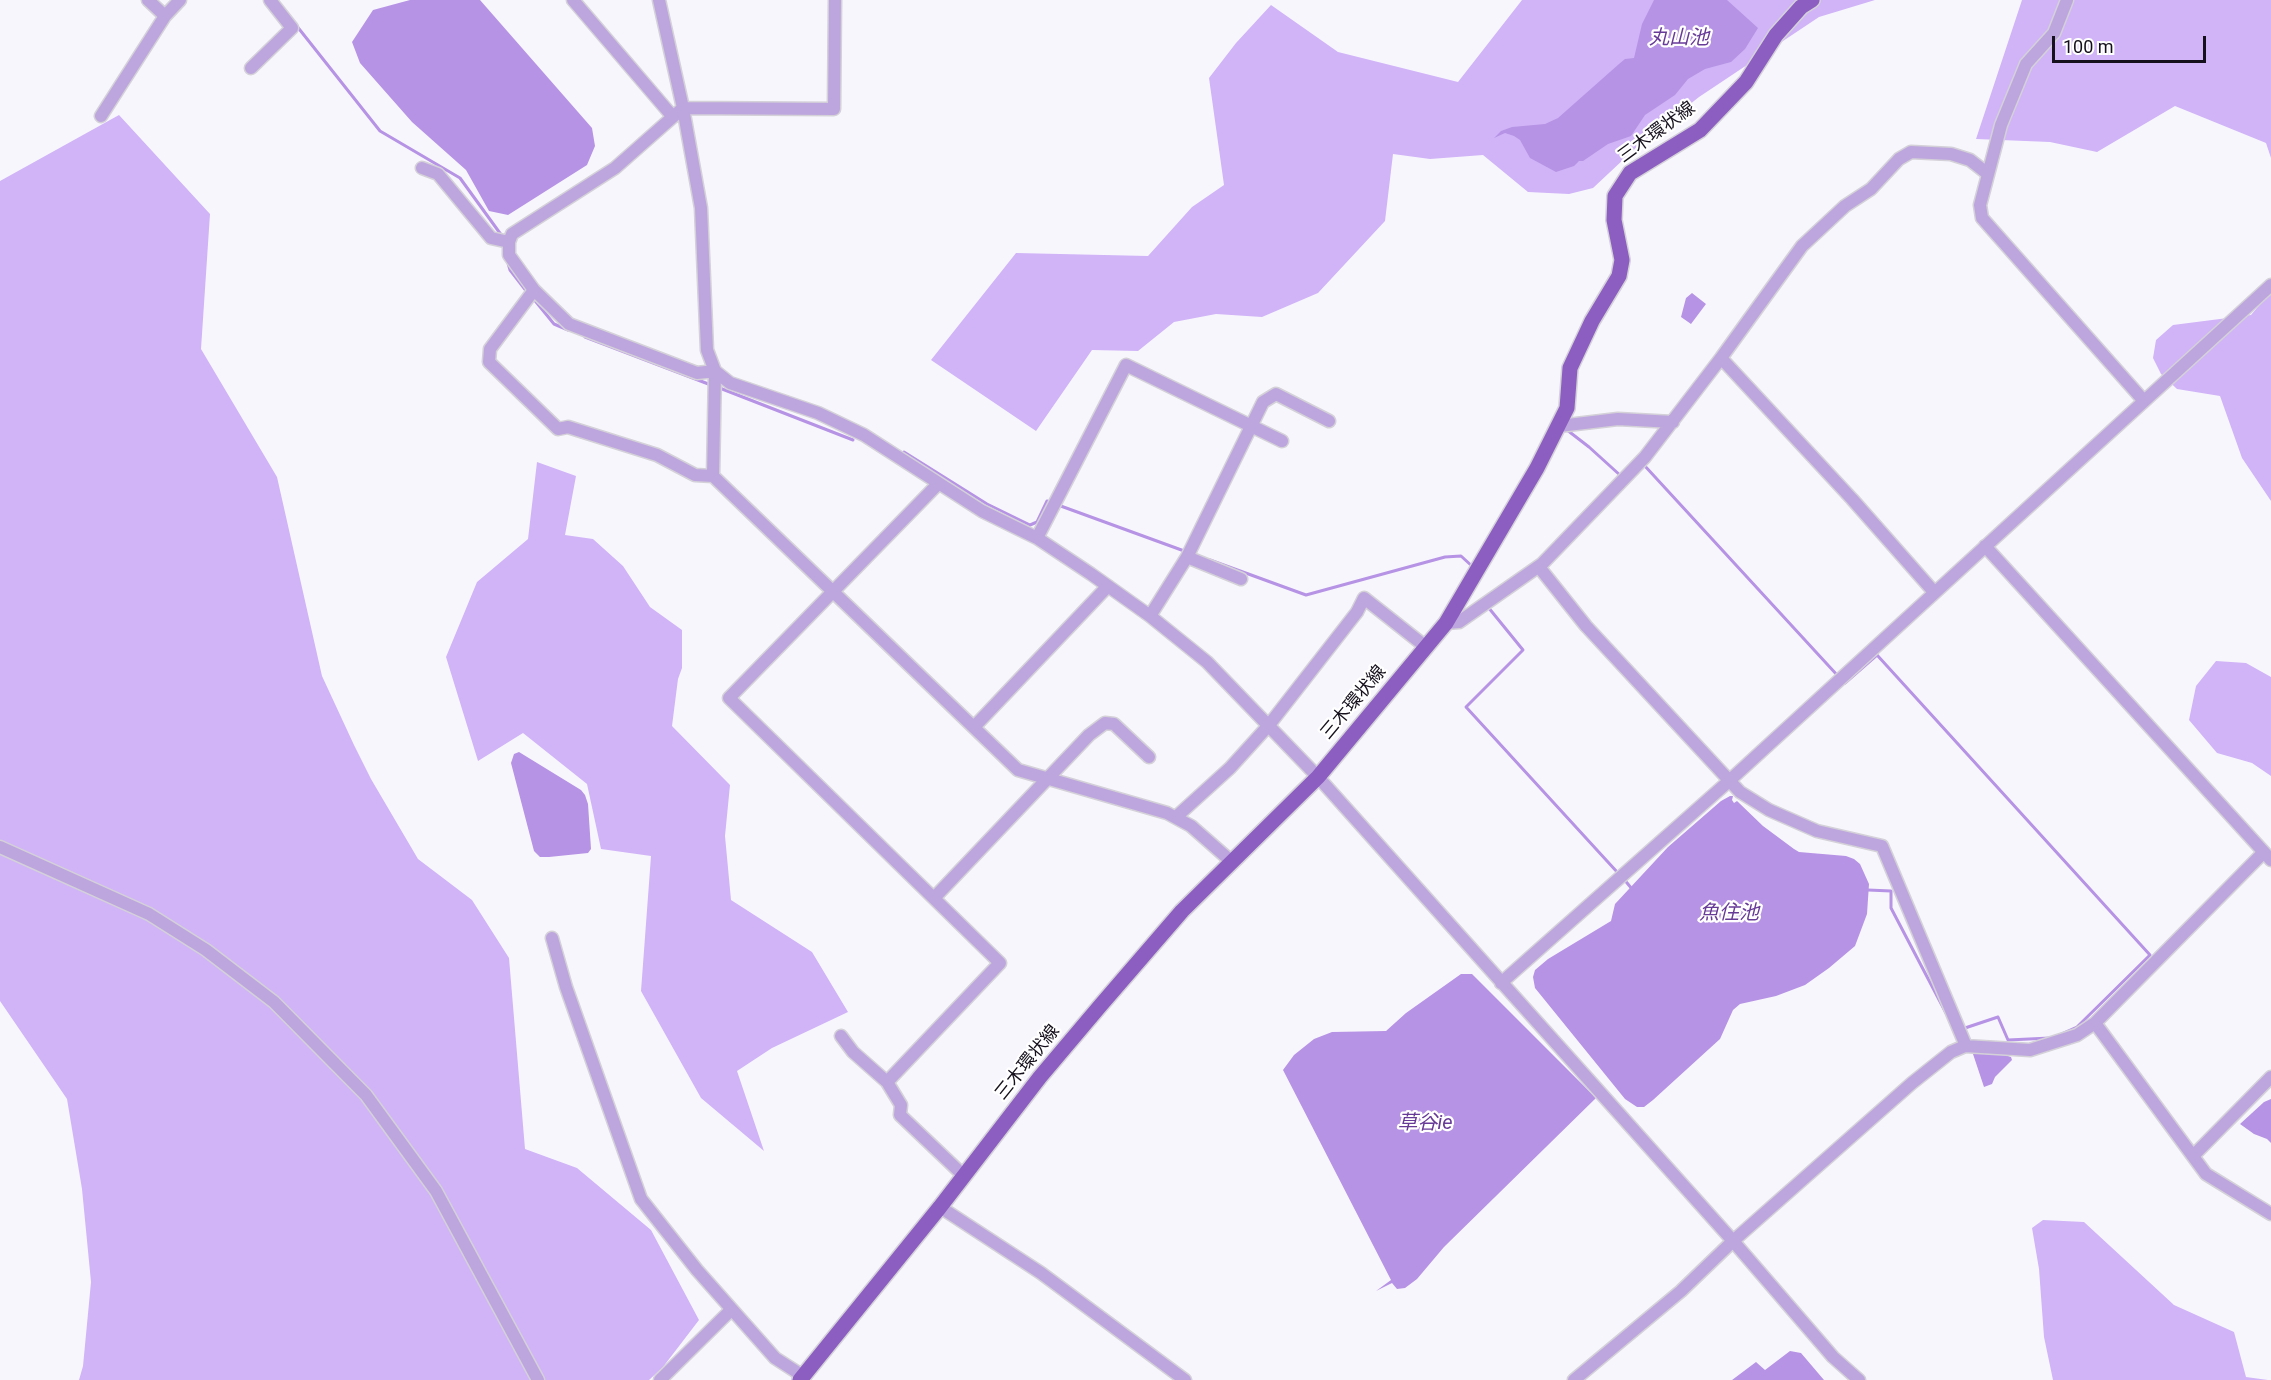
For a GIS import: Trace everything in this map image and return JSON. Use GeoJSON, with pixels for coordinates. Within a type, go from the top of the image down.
{"type":"FeatureCollection","features":[{"type":"Feature","properties":{"kind":"main road","name":"三木環状線"},"geometry":{"type":"LineString","coordinates":[[802,1378],[940,1207],[1040,1077],[1100,1006],[1182,911],[1318,777],[1446,623],[1537,468],[1567,408],[1570,368],[1592,321],[1619,276],[1622,260],[1614,220],[1615,196],[1630,173],[1700,130],[1746,82],[1776,35],[1801,7],[1812,0]]}},
{"type":"Feature","properties":{"kind":"street"},"geometry":{"type":"LineString","coordinates":[[148,0],[165,16]]}},
{"type":"Feature","properties":{"kind":"street"},"geometry":{"type":"LineString","coordinates":[[101,116],[165,16],[180,0]]}},
{"type":"Feature","properties":{"kind":"street"},"geometry":{"type":"LineString","coordinates":[[250,68],[292,28],[270,0]]}},
{"type":"Feature","properties":{"kind":"street"},"geometry":{"type":"LineString","coordinates":[[573,0],[673,117]]}},
{"type":"Feature","properties":{"kind":"street"},"geometry":{"type":"LineString","coordinates":[[659,0],[683,108],[701,208],[707,350],[715,371],[713,476]]}},
{"type":"Feature","properties":{"kind":"street"},"geometry":{"type":"LineString","coordinates":[[835,0],[834,109],[683,108],[615,168],[512,234],[509,242],[510,255],[534,290],[569,324],[697,373],[715,371],[730,383],[818,413],[864,435],[982,512],[1037,538],[1108,585],[1207,662],[1318,777],[1733,1241],[1833,1357],[1859,1380]]}},
{"type":"Feature","properties":{"kind":"street"},"geometry":{"type":"LineString","coordinates":[[2067,0],[2054,33],[2026,64],[2001,125],[1980,205],[1982,218],[2145,401]]}},
{"type":"Feature","properties":{"kind":"street"},"geometry":{"type":"LineString","coordinates":[[1446,623],[1459,622],[1539,567],[1645,457],[1721,358],[1802,246],[1845,206],[1870,189],[1899,159],[1911,152],[1951,154],[1971,160],[1988,174]]}},
{"type":"Feature","properties":{"kind":"street"},"geometry":{"type":"LineString","coordinates":[[422,168],[438,174],[491,237],[509,242]]}},
{"type":"Feature","properties":{"kind":"street"},"geometry":{"type":"LineString","coordinates":[[1502,983],[1729,782],[2271,285]]}},
{"type":"Feature","properties":{"kind":"street"},"geometry":{"type":"LineString","coordinates":[[534,290],[490,349],[489,362],[558,429],[568,427],[657,455],[695,475],[713,476],[1018,770],[1154,808],[1176,817],[1191,826],[1232,862]]}},
{"type":"Feature","properties":{"kind":"street"},"geometry":{"type":"LineString","coordinates":[[1721,358],[1935,592]]}},
{"type":"Feature","properties":{"kind":"street"},"geometry":{"type":"LineString","coordinates":[[1037,538],[1126,365],[1282,441]]}},
{"type":"Feature","properties":{"kind":"street"},"geometry":{"type":"LineString","coordinates":[[1150,616],[1187,557],[1263,402],[1276,394],[1329,421]]}},
{"type":"Feature","properties":{"kind":"street"},"geometry":{"type":"LineString","coordinates":[[1559,426],[1618,419],[1673,422]]}},
{"type":"Feature","properties":{"kind":"street"},"geometry":{"type":"LineString","coordinates":[[888,1082],[1000,963],[729,698],[938,484]]}},
{"type":"Feature","properties":{"kind":"street"},"geometry":{"type":"LineString","coordinates":[[1574,1380],[1681,1291],[1733,1241],[1912,1083],[1951,1052],[1966,1046],[2030,1050],[2077,1035],[2095,1023],[2267,856],[1985,546]]}},
{"type":"Feature","properties":{"kind":"street"},"geometry":{"type":"LineString","coordinates":[[1187,557],[1241,579]]}},
{"type":"Feature","properties":{"kind":"street"},"geometry":{"type":"LineString","coordinates":[[1539,567],[1586,626],[1740,792],[1769,810],[1817,831],[1882,846],[1966,1046]]}},
{"type":"Feature","properties":{"kind":"street"},"geometry":{"type":"LineString","coordinates":[[974,727],[1108,585]]}},
{"type":"Feature","properties":{"kind":"street"},"geometry":{"type":"LineString","coordinates":[[1176,817],[1230,768],[1269,725],[1357,612],[1365,598],[1426,647]]}},
{"type":"Feature","properties":{"kind":"street"},"geometry":{"type":"LineString","coordinates":[[934,898],[1089,735],[1105,723],[1114,724],[1149,757]]}},
{"type":"Feature","properties":{"kind":"street"},"geometry":{"type":"LineString","coordinates":[[0,847],[149,914],[206,950],[274,1002],[366,1095],[436,1191],[538,1380]]}},
{"type":"Feature","properties":{"kind":"street"},"geometry":{"type":"LineString","coordinates":[[552,938],[566,987],[641,1199],[731,1310],[775,1358],[802,1378]]}},
{"type":"Feature","properties":{"kind":"street"},"geometry":{"type":"LineString","coordinates":[[2095,1023],[2206,1173],[2271,1214]]}},
{"type":"Feature","properties":{"kind":"street"},"geometry":{"type":"LineString","coordinates":[[841,1036],[853,1052],[888,1082],[901,1105],[900,1115],[964,1176]]}},
{"type":"Feature","properties":{"kind":"street"},"geometry":{"type":"LineString","coordinates":[[2193,1156],[2271,1077]]}},
{"type":"Feature","properties":{"kind":"street"},"geometry":{"type":"LineString","coordinates":[[940,1207],[1041,1273],[1185,1380]]}},
{"type":"Feature","properties":{"kind":"street"},"geometry":{"type":"LineString","coordinates":[[660,1380],[731,1310]]}},
{"type":"Feature","properties":{"kind":"shaded area"},"geometry":{"type":"Polygon","coordinates":[[[1522,0],[1875,0],[1819,17],[1699,97],[1640,144],[1593,188],[1569,194],[1528,192],[1483,155],[1430,159],[1393,154],[1385,221],[1318,293],[1262,317],[1216,314],[1174,322],[1138,351],[1092,350],[1036,431],[931,360],[1016,253],[1148,256],[1192,207],[1224,185],[1209,78],[1236,43],[1271,5],[1338,52],[1458,82],[1522,0]]]}},
{"type":"Feature","properties":{"kind":"shaded area"},"geometry":{"type":"Polygon","coordinates":[[[2022,0],[2271,0],[2271,158],[2266,143],[2175,106],[2097,152],[2050,142],[1976,139],[2022,0]]]}},
{"type":"Feature","properties":{"kind":"shaded area"},"geometry":{"type":"Polygon","coordinates":[[[119,115],[210,214],[201,349],[277,477],[322,676],[371,779],[418,859],[472,900],[509,958],[525,1149],[577,1168],[651,1230],[699,1320],[663,1367],[649,1380],[79,1380],[83,1366],[91,1282],[82,1189],[67,1099],[0,1001],[0,181],[119,115]]]}},
{"type":"Feature","properties":{"kind":"shaded area"},"geometry":{"type":"Polygon","coordinates":[[[2271,291],[2271,501],[2242,458],[2220,396],[2177,389],[2161,374],[2153,358],[2156,340],[2173,325],[2251,315],[2271,291]]]}},
{"type":"Feature","properties":{"kind":"shaded area"},"geometry":{"type":"Polygon","coordinates":[[[537,462],[576,476],[565,535],[593,539],[623,566],[650,607],[682,630],[682,668],[678,679],[672,726],[730,785],[725,836],[731,900],[812,952],[848,1012],[772,1048],[737,1071],[764,1151],[701,1098],[641,991],[651,856],[601,849],[587,784],[523,733],[478,761],[446,657],[477,582],[528,539],[537,462]]]}},
{"type":"Feature","properties":{"kind":"shaded area"},"geometry":{"type":"Polygon","coordinates":[[[2216,661],[2246,663],[2271,677],[2271,776],[2252,763],[2217,753],[2189,720],[2196,686],[2216,661]]]}},
{"type":"Feature","properties":{"kind":"shaded area"},"geometry":{"type":"Polygon","coordinates":[[[2043,1220],[2084,1222],[2174,1305],[2234,1332],[2246,1377],[2268,1380],[2053,1380],[2044,1337],[2039,1269],[2032,1228],[2043,1220]]]}},
{"type":"Feature","properties":{"kind":"water"},"geometry":{"type":"Polygon","coordinates":[[[410,0],[480,0],[592,128],[595,146],[587,165],[508,215],[489,211],[466,170],[412,122],[360,63],[352,42],[373,10],[410,0]]]}},
{"type":"Feature","properties":{"kind":"water","name":"丸山池"},"geometry":{"type":"Polygon","coordinates":[[[1654,0],[1727,0],[1758,28],[1745,49],[1731,62],[1705,69],[1688,79],[1675,95],[1645,115],[1631,136],[1608,144],[1574,166],[1556,172],[1530,158],[1520,140],[1514,136],[1505,133],[1494,138],[1501,131],[1512,127],[1545,124],[1558,118],[1625,59],[1634,58],[1642,24],[1654,0]]]}},
{"type":"Feature","properties":{"kind":"water"},"geometry":{"type":"Polygon","coordinates":[[[1692,293],[1706,304],[1691,324],[1681,317],[1686,298],[1692,293]]]}},
{"type":"Feature","properties":{"kind":"water"},"geometry":{"type":"Polygon","coordinates":[[[519,752],[581,790],[585,795],[588,804],[591,849],[588,853],[540,857],[534,851],[511,763],[514,754],[519,752]]]}},
{"type":"Feature","properties":{"kind":"water","name":"魚住池"},"geometry":{"type":"Polygon","coordinates":[[[1733,796],[1734,803],[1737,801],[1763,826],[1799,852],[1846,856],[1860,864],[1869,884],[1867,914],[1855,946],[1829,968],[1805,985],[1776,996],[1740,1004],[1733,1010],[1720,1039],[1653,1100],[1644,1107],[1637,1107],[1625,1099],[1535,988],[1533,977],[1535,970],[1548,959],[1611,921],[1615,904],[1668,847],[1721,801],[1733,796]]]}},
{"type":"Feature","properties":{"kind":"water","name":"草谷ie"},"geometry":{"type":"Polygon","coordinates":[[[1461,974],[1472,974],[1596,1098],[1444,1247],[1417,1279],[1405,1288],[1397,1289],[1392,1283],[1376,1291],[1391,1280],[1283,1070],[1294,1055],[1314,1039],[1332,1032],[1386,1031],[1406,1013],[1461,974]]]}},
{"type":"Feature","properties":{"kind":"water"},"geometry":{"type":"Polygon","coordinates":[[[1972,1051],[2002,1054],[2011,1057],[2012,1060],[1995,1077],[1992,1084],[1984,1087],[1972,1051]]]}},
{"type":"Feature","properties":{"kind":"water"},"geometry":{"type":"Polygon","coordinates":[[[2271,1099],[2271,1143],[2240,1124],[2264,1102],[2271,1099]]]}},
{"type":"Feature","properties":{"kind":"water"},"geometry":{"type":"Polygon","coordinates":[[[1790,1351],[1801,1353],[1824,1380],[1732,1380],[1756,1362],[1765,1370],[1790,1351]]]}},
{"type":"Feature","properties":{"kind":"waterway"},"geometry":{"type":"LineString","coordinates":[[296,25],[380,131],[460,178],[502,236]]}},
{"type":"Feature","properties":{"kind":"waterway"},"geometry":{"type":"LineString","coordinates":[[508,263],[510,270],[527,292]]}},
{"type":"Feature","properties":{"kind":"waterway"},"geometry":{"type":"LineString","coordinates":[[532,297],[554,324],[568,330]]}},
{"type":"Feature","properties":{"kind":"waterway"},"geometry":{"type":"LineString","coordinates":[[585,337],[711,385]]}},
{"type":"Feature","properties":{"kind":"waterway"},"geometry":{"type":"LineString","coordinates":[[717,387],[853,440]]}},
{"type":"Feature","properties":{"kind":"waterway"},"geometry":{"type":"LineString","coordinates":[[1567,430],[1621,476]]}},
{"type":"Feature","properties":{"kind":"waterway"},"geometry":{"type":"LineString","coordinates":[[904,452],[987,504],[1030,525],[1037,522],[1047,501],[1052,503]]}},
{"type":"Feature","properties":{"kind":"waterway"},"geometry":{"type":"LineString","coordinates":[[1644,465],[1838,676]]}},
{"type":"Feature","properties":{"kind":"waterway"},"geometry":{"type":"LineString","coordinates":[[1058,505],[1187,552]]}},
{"type":"Feature","properties":{"kind":"waterway"},"geometry":{"type":"LineString","coordinates":[[1210,560],[1306,595],[1445,557],[1461,556],[1473,567]]}},
{"type":"Feature","properties":{"kind":"waterway"},"geometry":{"type":"LineString","coordinates":[[1488,607],[1523,650],[1466,707],[1618,873]]}},
{"type":"Feature","properties":{"kind":"waterway"},"geometry":{"type":"LineString","coordinates":[[1842,681],[1845,683],[1877,655],[2150,955],[2077,1027],[2059,1035]]}},
{"type":"Feature","properties":{"kind":"waterway"},"geometry":{"type":"LineString","coordinates":[[1623,878],[1632,889]]}},
{"type":"Feature","properties":{"kind":"waterway"},"geometry":{"type":"LineString","coordinates":[[1868,890],[1891,891],[1891,908],[1946,1013]]}},
{"type":"Feature","properties":{"kind":"waterway"},"geometry":{"type":"LineString","coordinates":[[1962,1029],[1998,1017],[2008,1040],[2050,1038]]}}]}
